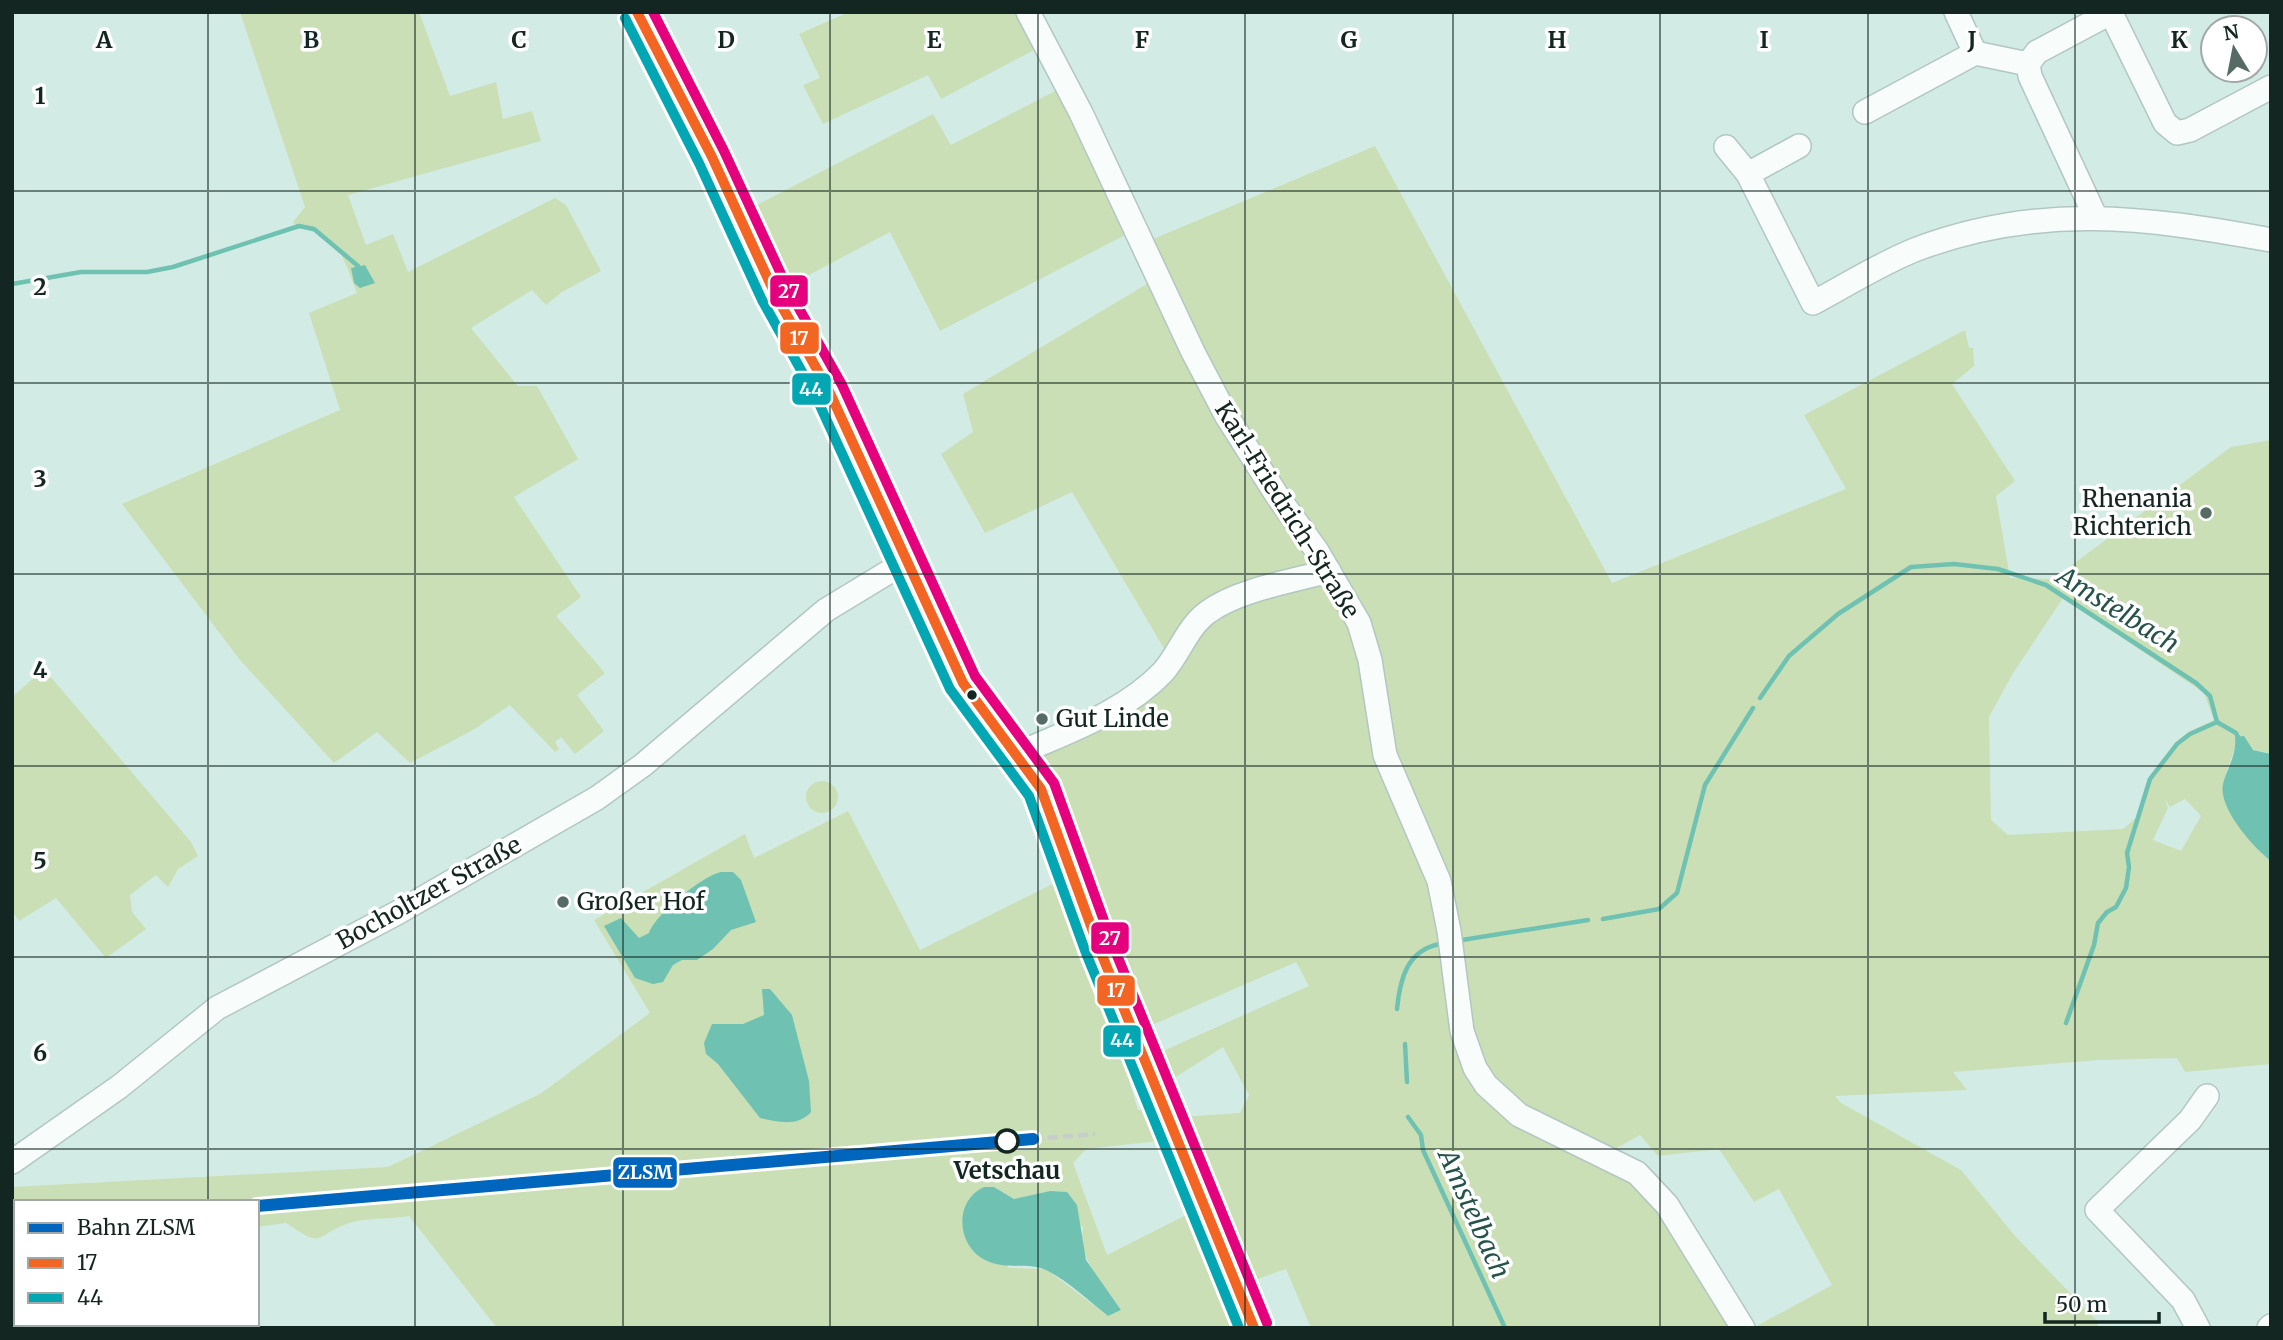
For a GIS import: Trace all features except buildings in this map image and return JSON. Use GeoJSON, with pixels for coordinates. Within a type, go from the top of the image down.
{"type":"FeatureCollection","features":[{"type":"Feature","properties":{"kind":"street"},"geometry":{"type":"LineString","coordinates":[[637,12],[712,157],[740,223],[775,294],[829,391],[905,562],[963,683],[1041,789],[1120,1000],[1254,1328]]}},
{"type":"Feature","properties":{"kind":"street","name":"Karl-Friedrich-Straße"},"geometry":{"type":"LineString","coordinates":[[1028,12],[1081,113],[1226,415],[1329,571],[1359,623],[1370,660],[1385,755],[1439,881],[1449,931],[1462,1031],[1475,1068],[1486,1085],[1520,1115],[1637,1173],[1667,1205],[1743,1328]]}},
{"type":"Feature","properties":{"kind":"street"},"geometry":{"type":"LineString","coordinates":[[1956,12],[1975,53]]}},
{"type":"Feature","properties":{"kind":"street"},"geometry":{"type":"LineString","coordinates":[[2096,218],[2030,76],[2028,64],[2038,52],[2112,12],[2165,123],[2176,133],[2190,130],[2271,88]]}},
{"type":"Feature","properties":{"kind":"street"},"geometry":{"type":"LineString","coordinates":[[1865,112],[1975,53],[2028,64]]}},
{"type":"Feature","properties":{"kind":"street"},"geometry":{"type":"LineString","coordinates":[[1748,174],[1799,146]]}},
{"type":"Feature","properties":{"kind":"street"},"geometry":{"type":"LineString","coordinates":[[1726,147],[1748,174],[1813,303],[1893,260],[1959,236],[2028,220],[2096,218],[2167,223],[2271,240]]}},
{"type":"Feature","properties":{"kind":"street","name":"Bocholtzer Straße"},"geometry":{"type":"LineString","coordinates":[[12,1162],[119,1087],[216,1008],[397,914],[597,798],[643,765],[826,610],[905,562]]}},
{"type":"Feature","properties":{"kind":"street"},"geometry":{"type":"LineString","coordinates":[[1015,755],[1098,718],[1134,697],[1165,670],[1195,624],[1220,604],[1329,571]]}},
{"type":"Feature","properties":{"kind":"street"},"geometry":{"type":"LineString","coordinates":[[2199,1328],[2183,1300],[2097,1210],[2190,1120],[2207,1096]]}},
{"type":"Feature","properties":{"kind":"shaded area"},"geometry":{"type":"Polygon","coordinates":[[[240,12],[419,12],[450,96],[496,82],[503,119],[532,111],[541,141],[348,195],[366,245],[393,234],[408,272],[555,198],[566,205],[601,271],[562,292],[546,305],[532,290],[471,328],[518,386],[537,386],[578,459],[514,497],[581,597],[556,616],[605,673],[577,695],[604,731],[575,754],[561,737],[555,742],[559,749],[555,752],[510,705],[473,730],[410,763],[377,732],[334,763],[240,660],[122,504],[340,410],[309,313],[357,293],[338,249],[323,236],[297,228],[293,222],[305,207],[240,12]]]}},
{"type":"Feature","properties":{"kind":"shaded area"},"geometry":{"type":"Polygon","coordinates":[[[849,12],[1021,12],[1040,47],[941,99],[928,75],[823,124],[803,85],[820,78],[799,34],[849,12]]]}},
{"type":"Feature","properties":{"kind":"shaded area"},"geometry":{"type":"Polygon","coordinates":[[[1063,87],[1131,232],[940,331],[890,232],[790,285],[749,209],[933,114],[951,145],[1063,87]]]}},
{"type":"Feature","properties":{"kind":"shaded area"},"geometry":{"type":"Polygon","coordinates":[[[1375,146],[1612,583],[1846,489],[1804,415],[1965,330],[1969,348],[1973,348],[1974,366],[1952,384],[2015,481],[1996,496],[2010,578],[2053,579],[2231,447],[2271,440],[2271,754],[2236,745],[2226,773],[2262,854],[2271,861],[2271,1064],[2185,1072],[2177,1058],[2100,1060],[1953,1072],[1967,1090],[1835,1096],[1841,1103],[1961,1170],[2015,1236],[2099,1323],[2096,1328],[1753,1328],[1832,1285],[1779,1189],[1754,1202],[1719,1149],[1658,1156],[1640,1135],[1615,1149],[1535,1115],[1516,1120],[1633,1178],[1658,1211],[1732,1328],[1311,1328],[1286,1269],[1246,1283],[1180,1117],[1240,1113],[1249,1095],[1223,1047],[1165,1084],[1154,1055],[1309,986],[1296,962],[1143,1029],[1059,800],[1033,758],[1126,709],[1166,652],[1072,492],[985,533],[941,454],[973,432],[963,394],[1162,275],[1146,242],[1375,146]],[[2063,598],[2012,675],[1989,717],[1991,820],[2008,835],[2123,829],[2137,817],[2148,779],[2174,744],[2188,732],[2214,720],[2204,693],[2063,598]],[[2165,799],[2168,808],[2153,840],[2181,851],[2201,816],[2185,799],[2170,807],[2165,799]]]}},
{"type":"Feature","properties":{"kind":"shaded area"},"geometry":{"type":"Polygon","coordinates":[[[365,265],[375,283],[360,288],[354,283],[351,268],[365,265]]]}},
{"type":"Feature","properties":{"kind":"shaded area"},"geometry":{"type":"Polygon","coordinates":[[[44,669],[191,842],[198,856],[178,869],[168,887],[156,875],[130,895],[132,912],[146,929],[106,958],[56,898],[19,921],[12,911],[12,697],[44,669]]]}},
{"type":"Feature","properties":{"kind":"shaded area"},"geometry":{"type":"Polygon","coordinates":[[[2244,736],[2253,750],[2271,754],[2271,861],[2238,826],[2223,794],[2223,784],[2235,750],[2235,737],[2244,736]]]}},
{"type":"Feature","properties":{"kind":"shaded area"},"geometry":{"type":"Polygon","coordinates":[[[822,781],[834,785],[838,797],[834,809],[822,813],[810,809],[806,797],[810,785],[822,781]]]}},
{"type":"Feature","properties":{"kind":"shaded area"},"geometry":{"type":"Polygon","coordinates":[[[848,811],[920,950],[1067,877],[1120,1028],[1114,1031],[1138,1110],[1155,1110],[1168,1140],[1086,1149],[1073,1163],[1107,1255],[1198,1209],[1245,1328],[497,1328],[409,1216],[355,1221],[313,1238],[286,1223],[259,1227],[259,1200],[14,1200],[12,1252],[12,1187],[388,1167],[540,1094],[650,1013],[594,920],[745,834],[754,858],[848,811]],[[994,1187],[1008,1268],[1046,1269],[1108,1316],[1121,1310],[1088,1262],[1082,1240],[1083,1228],[1050,1191],[1014,1199],[994,1187]]]}},
{"type":"Feature","properties":{"kind":"shaded area"},"geometry":{"type":"Polygon","coordinates":[[[721,872],[733,872],[741,880],[756,922],[731,930],[713,949],[697,960],[682,960],[673,965],[663,982],[653,984],[635,978],[604,926],[621,918],[639,938],[649,933],[660,916],[680,897],[721,872]]]}},
{"type":"Feature","properties":{"kind":"shaded area"},"geometry":{"type":"Polygon","coordinates":[[[762,989],[770,989],[792,1015],[809,1081],[811,1112],[794,1122],[760,1118],[718,1064],[706,1054],[704,1043],[712,1024],[743,1024],[764,1015],[762,989]]]}},
{"type":"Feature","properties":{"kind":"shaded area"},"geometry":{"type":"Polygon","coordinates":[[[984,1187],[994,1187],[1014,1199],[1050,1191],[1067,1192],[1077,1205],[1086,1260],[1121,1310],[1108,1316],[1048,1271],[993,1263],[976,1253],[964,1234],[963,1213],[967,1202],[984,1187]]]}},
{"type":"Feature","properties":{"kind":"waterway"},"geometry":{"type":"LineString","coordinates":[[12,284],[81,272],[147,272],[173,267],[299,226],[314,229],[358,266]]}},
{"type":"Feature","properties":{"kind":"waterway","name":"Amstelbach"},"geometry":{"type":"LineString","coordinates":[[1760,698],[1789,656],[1838,614],[1911,567],[1954,564],[1998,569],[2046,585],[2196,683],[2210,696],[2217,722],[2236,733],[2240,741]]}},
{"type":"Feature","properties":{"kind":"waterway","name":"Amstelbach"},"geometry":{"type":"LineString","coordinates":[[1603,919],[1659,909],[1677,893],[1705,785],[1753,708]]}},
{"type":"Feature","properties":{"kind":"waterway"},"geometry":{"type":"LineString","coordinates":[[2066,1023],[2094,945],[2098,923],[2107,912],[2116,907],[2126,888],[2129,867],[2127,853],[2150,779],[2177,744],[2190,734],[2217,722]]}},
{"type":"Feature","properties":{"kind":"waterway","name":"Amstelbach"},"geometry":{"type":"LineString","coordinates":[[1462,940],[1588,920]]}},
{"type":"Feature","properties":{"kind":"waterway","name":"Amstelbach"},"geometry":{"type":"LineString","coordinates":[[1397,1009],[1400,987],[1407,968],[1420,952],[1440,944]]}},
{"type":"Feature","properties":{"kind":"waterway","name":"Amstelbach"},"geometry":{"type":"LineString","coordinates":[[1405,1044],[1407,1082]]}},
{"type":"Feature","properties":{"kind":"waterway","name":"Amstelbach"},"geometry":{"type":"LineString","coordinates":[[1408,1117],[1421,1135],[1423,1150],[1505,1328]]}},
{"type":"Feature","properties":{"kind":"railway"},"geometry":{"type":"LineString","coordinates":[[1033,1139],[1095,1134]]}},
{"type":"Feature","properties":{"kind":"rail line","name":"ZLSM"},"geometry":{"type":"LineString","coordinates":[[259,1206],[1033,1139]]}},
{"type":"Feature","properties":{"kind":"transit line","name":"17"},"geometry":{"type":"LineString","coordinates":[[637,12],[712,157],[775,294],[829,391],[963,683],[1041,789],[1099,948],[1254,1328]]}},
{"type":"Feature","properties":{"kind":"transit line","name":"27"},"geometry":{"type":"LineString","coordinates":[[653,12],[724,151],[787,287],[842,385],[975,676],[1054,783],[1112,943],[1267,1323]]}},
{"type":"Feature","properties":{"kind":"transit line","name":"44"},"geometry":{"type":"LineString","coordinates":[[625,18],[699,163],[762,300],[816,397],[950,689],[1029,796],[1086,953],[1239,1328]]}},
{"type":"Feature","properties":{"kind":"place","name":"Rhenania Richterich"},"geometry":{"type":"Point","coordinates":[2206,513]}},
{"type":"Feature","properties":{"kind":"place","name":"Gut Linde"},"geometry":{"type":"Point","coordinates":[1042,719]}},
{"type":"Feature","properties":{"kind":"place","name":"Großer Hof"},"geometry":{"type":"Point","coordinates":[563,902]}},
{"type":"Feature","properties":{"kind":"place","name":"Vetschau"},"geometry":{"type":"Point","coordinates":[1007,1141]}}]}
